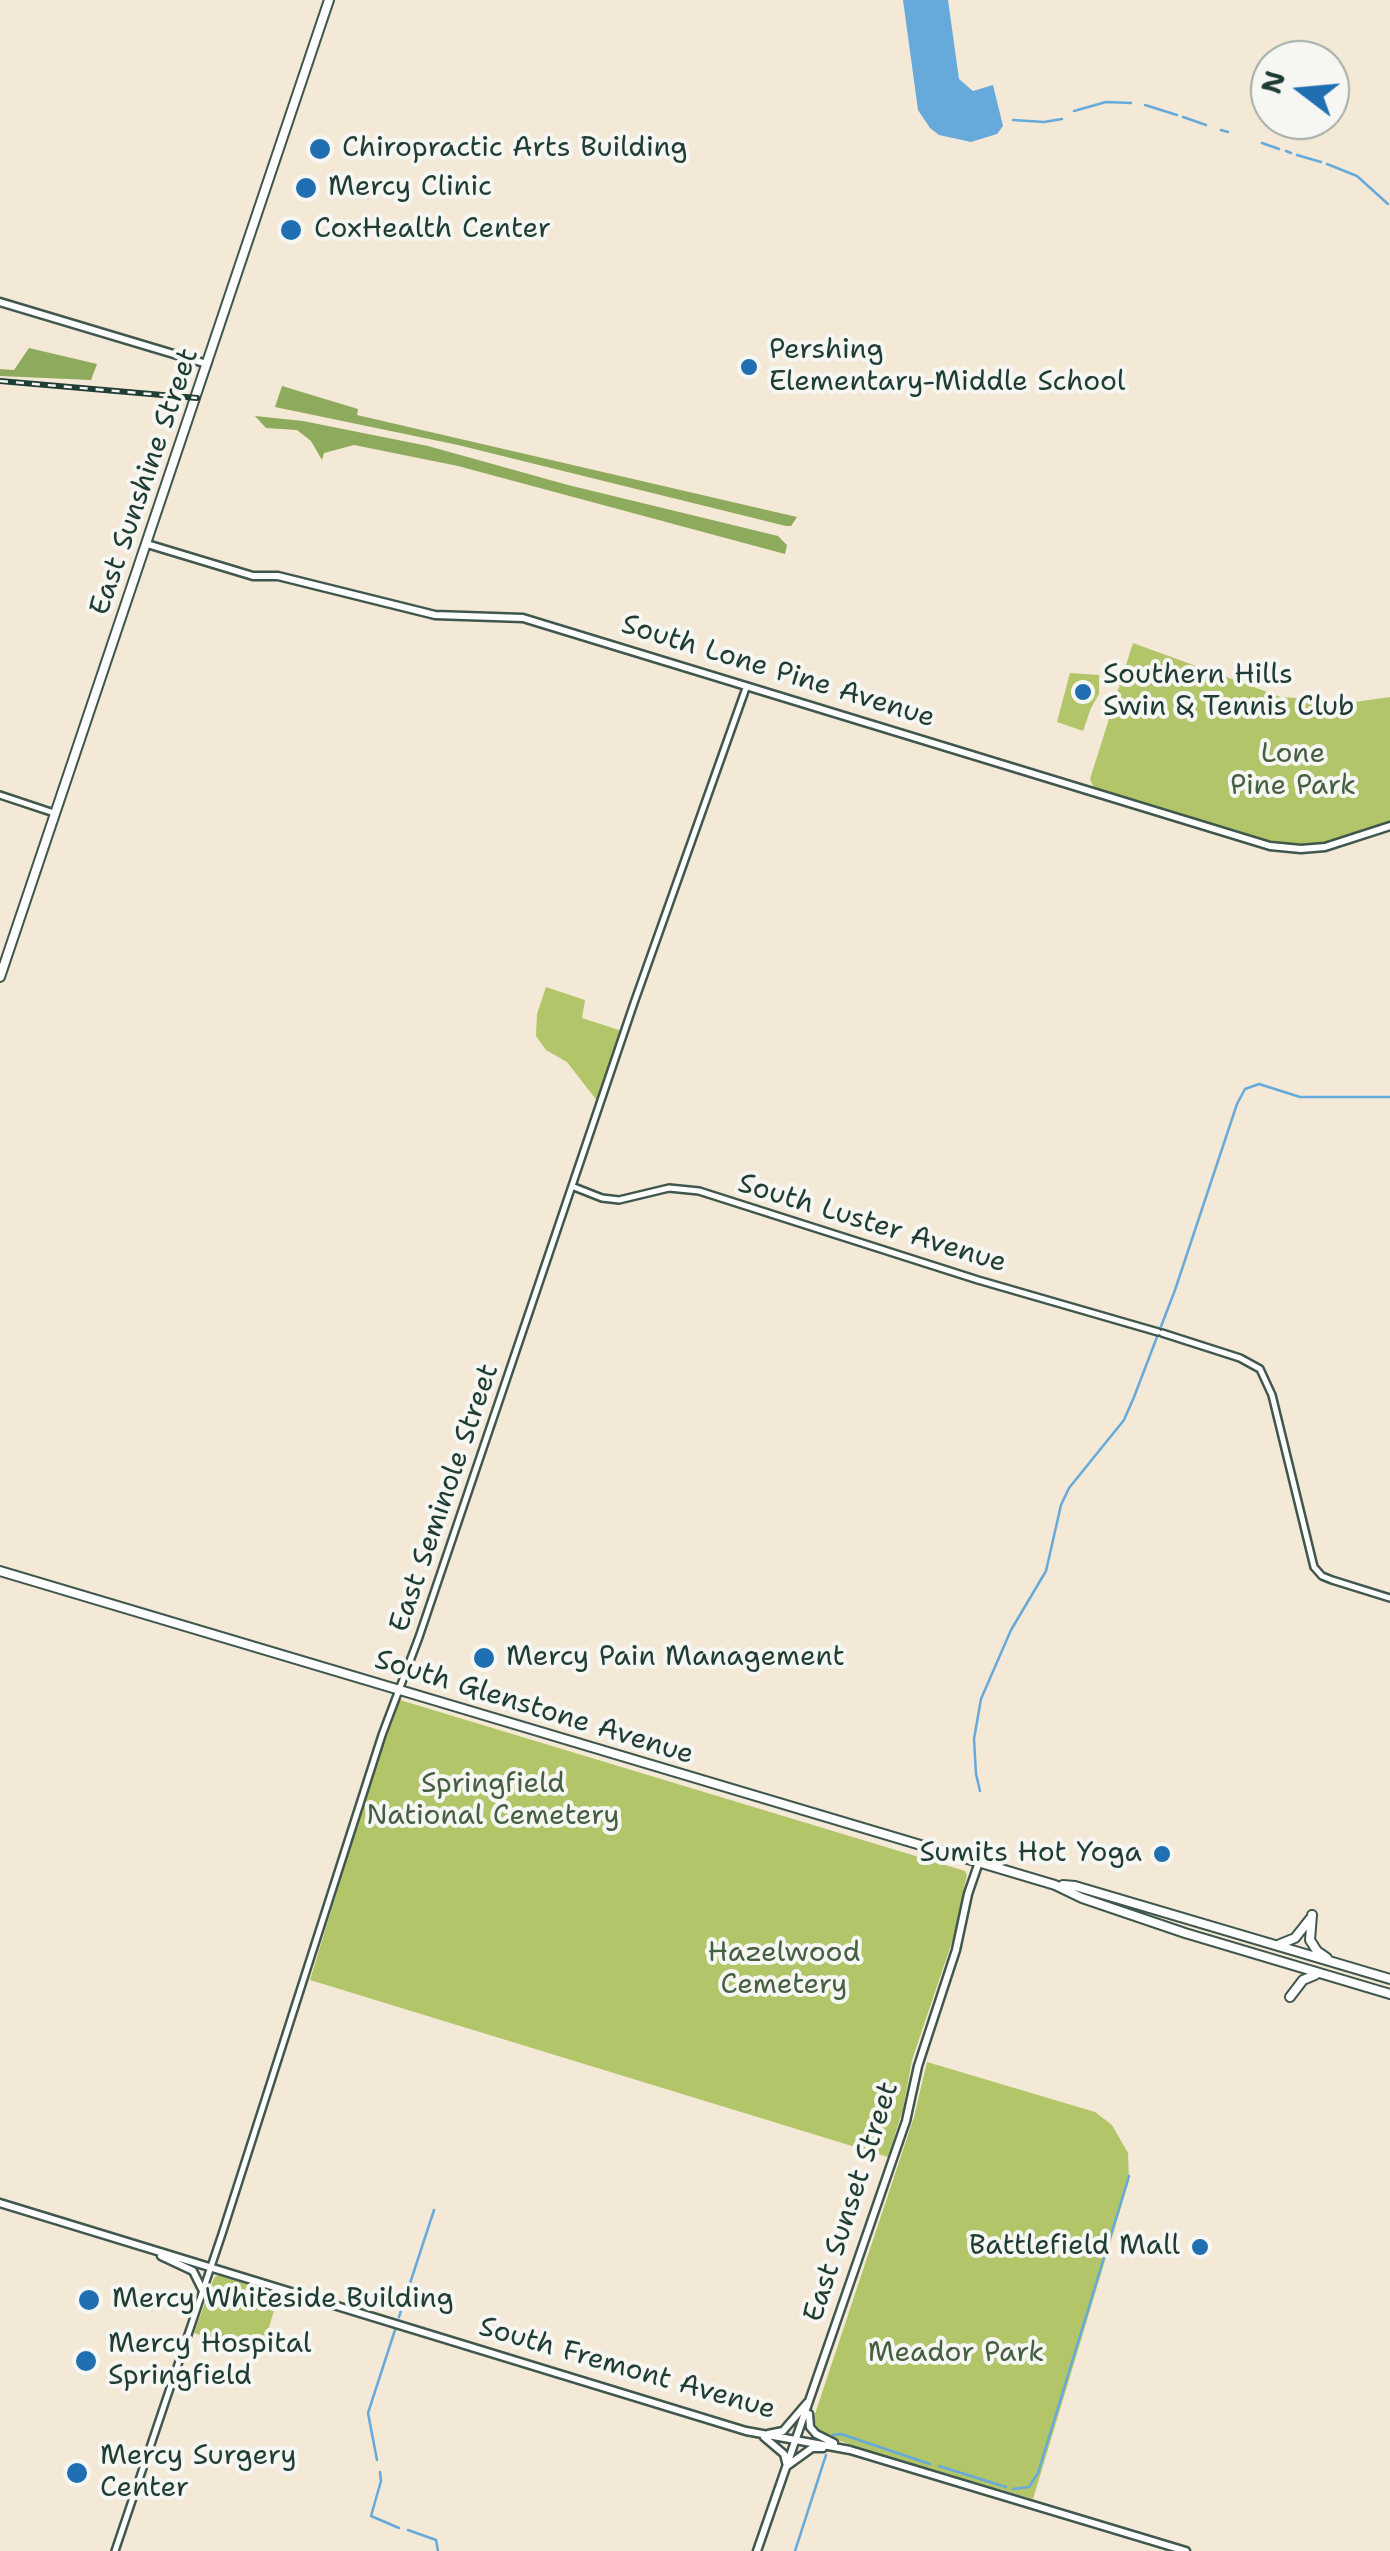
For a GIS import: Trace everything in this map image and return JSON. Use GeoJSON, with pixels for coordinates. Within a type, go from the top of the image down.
{"type":"FeatureCollection","features":[{"type":"Feature","properties":{"kind":"main road","name":"East Sunshine Street"},"geometry":{"type":"LineString","coordinates":[[0,977],[329,0]]}},
{"type":"Feature","properties":{"kind":"main road"},"geometry":{"type":"LineString","coordinates":[[0,302],[208,365]]}},
{"type":"Feature","properties":{"kind":"main road","name":"South Lone Pine Avenue"},"geometry":{"type":"LineString","coordinates":[[147,544],[253,576],[278,576],[434,615],[523,618],[1278,847],[1325,847],[1390,826]]}},
{"type":"Feature","properties":{"kind":"main road","name":"South Glenstone Avenue"},"geometry":{"type":"LineString","coordinates":[[0,1571],[978,1862],[1075,1886],[1390,1979]]}},
{"type":"Feature","properties":{"kind":"main road","name":"East Sunset Street"},"geometry":{"type":"LineString","coordinates":[[757,2551],[906,2121],[918,2066],[956,1950],[978,1862]]}},
{"type":"Feature","properties":{"kind":"main road","name":"South Glenstone Avenue"},"geometry":{"type":"LineString","coordinates":[[1056,1884],[1082,1898],[1390,1994]]}},
{"type":"Feature","properties":{"kind":"main road"},"geometry":{"type":"LineString","coordinates":[[1273,1944],[1295,1938],[1312,1915],[1310,1936],[1314,1948],[1342,1964]]}},
{"type":"Feature","properties":{"kind":"main road"},"geometry":{"type":"LineString","coordinates":[[1280,1962],[1290,1977]]}},
{"type":"Feature","properties":{"kind":"main road"},"geometry":{"type":"LineString","coordinates":[[1290,1997],[1306,1978],[1324,1974]]}},
{"type":"Feature","properties":{"kind":"main road","name":"South Fremont Avenue"},"geometry":{"type":"LineString","coordinates":[[0,2203],[763,2436],[842,2448],[1186,2551]]}},
{"type":"Feature","properties":{"kind":"main road"},"geometry":{"type":"LineString","coordinates":[[152,2250],[193,2271],[203,2290]]}},
{"type":"Feature","properties":{"kind":"main road"},"geometry":{"type":"LineString","coordinates":[[811,2398],[784,2431],[763,2436],[784,2454],[787,2466],[812,2448],[842,2448]]}},
{"type":"Feature","properties":{"kind":"main road"},"geometry":{"type":"LineString","coordinates":[[811,2398],[810,2427],[822,2439],[842,2448]]}},
{"type":"Feature","properties":{"kind":"street","name":"East Seminole Street"},"geometry":{"type":"LineString","coordinates":[[115,2551],[398,1690],[746,688]]}},
{"type":"Feature","properties":{"kind":"street"},"geometry":{"type":"LineString","coordinates":[[0,795],[55,814]]}},
{"type":"Feature","properties":{"kind":"street","name":"South Luster Avenue"},"geometry":{"type":"LineString","coordinates":[[574,1187],[619,1200],[669,1188],[700,1191],[1240,1358],[1260,1369],[1272,1395],[1314,1567],[1322,1576],[1390,1598]]}},
{"type":"Feature","properties":{"kind":"green space"},"geometry":{"type":"Polygon","coordinates":[[[29,348],[97,364],[91,380],[0,376],[0,369],[14,370],[29,348]]]}},
{"type":"Feature","properties":{"kind":"green space"},"geometry":{"type":"Polygon","coordinates":[[[282,386],[358,409],[357,415],[797,517],[791,526],[786,526],[458,445],[275,407],[282,386]]]}},
{"type":"Feature","properties":{"kind":"green space"},"geometry":{"type":"Polygon","coordinates":[[[255,416],[303,421],[428,446],[778,536],[787,545],[785,554],[458,466],[354,445],[324,453],[322,460],[311,441],[297,430],[266,428],[255,416]]]}},
{"type":"Feature","properties":{"kind":"green space","name":"Lone Pine Park"},"geometry":{"type":"Polygon","coordinates":[[[1133,643],[1281,697],[1355,702],[1390,697],[1390,823],[1319,844],[1282,845],[1094,788],[1090,779],[1133,643]]]}},
{"type":"Feature","properties":{"kind":"green space"},"geometry":{"type":"Polygon","coordinates":[[[1070,673],[1099,675],[1099,694],[1083,731],[1057,722],[1070,673]]]}},
{"type":"Feature","properties":{"kind":"green space"},"geometry":{"type":"Polygon","coordinates":[[[546,987],[585,1000],[582,1018],[622,1031],[598,1102],[567,1062],[546,1050],[536,1036],[537,1014],[546,987]]]}},
{"type":"Feature","properties":{"kind":"green space","name":"Hazelwood Cemetery"},"geometry":{"type":"Polygon","coordinates":[[[400,1700],[965,1871],[954,1936],[912,2060],[903,2109],[888,2157],[310,1980],[372,1776],[400,1700]]]}},
{"type":"Feature","properties":{"kind":"green space","name":"Meador Park"},"geometry":{"type":"Polygon","coordinates":[[[927,2062],[1095,2112],[1112,2125],[1128,2153],[1129,2181],[1033,2499],[821,2434],[813,2420],[914,2117],[927,2062]]]}},
{"type":"Feature","properties":{"kind":"green space"},"geometry":{"type":"Polygon","coordinates":[[[218,2275],[279,2294],[261,2354],[194,2333],[218,2275]]]}},
{"type":"Feature","properties":{"kind":"water"},"geometry":{"type":"Polygon","coordinates":[[[903,0],[948,0],[959,79],[973,91],[993,85],[1003,126],[997,134],[971,142],[939,135],[930,128],[918,110],[903,0]]]}},
{"type":"Feature","properties":{"kind":"waterway"},"geometry":{"type":"LineString","coordinates":[[1074,111],[1106,102],[1131,103]]}},
{"type":"Feature","properties":{"kind":"waterway"},"geometry":{"type":"LineString","coordinates":[[1145,105],[1177,115]]}},
{"type":"Feature","properties":{"kind":"waterway"},"geometry":{"type":"LineString","coordinates":[[1183,117],[1206,125]]}},
{"type":"Feature","properties":{"kind":"waterway"},"geometry":{"type":"LineString","coordinates":[[1013,120],[1062,119]]}},
{"type":"Feature","properties":{"kind":"waterway"},"geometry":{"type":"LineString","coordinates":[[1221,130],[1228,132]]}},
{"type":"Feature","properties":{"kind":"waterway"},"geometry":{"type":"LineString","coordinates":[[1262,143],[1279,149]]}},
{"type":"Feature","properties":{"kind":"waterway"},"geometry":{"type":"LineString","coordinates":[[1286,151],[1291,153]]}},
{"type":"Feature","properties":{"kind":"waterway"},"geometry":{"type":"LineString","coordinates":[[1297,155],[1321,162]]}},
{"type":"Feature","properties":{"kind":"waterway"},"geometry":{"type":"LineString","coordinates":[[1327,164],[1357,176],[1388,204]]}},
{"type":"Feature","properties":{"kind":"waterway"},"geometry":{"type":"LineString","coordinates":[[980,1791],[974,1739],[981,1699],[1011,1630],[1046,1571],[1061,1505],[1069,1488],[1124,1420],[1134,1397],[1245,1089],[1259,1084],[1300,1097],[1390,1097]]}},
{"type":"Feature","properties":{"kind":"waterway"},"geometry":{"type":"LineString","coordinates":[[1013,2489],[1029,2487],[1038,2473],[1129,2176]]}},
{"type":"Feature","properties":{"kind":"waterway"},"geometry":{"type":"LineString","coordinates":[[399,2317],[434,2210]]}},
{"type":"Feature","properties":{"kind":"waterway"},"geometry":{"type":"LineString","coordinates":[[377,2460],[368,2413],[395,2330]]}},
{"type":"Feature","properties":{"kind":"waterway"},"geometry":{"type":"LineString","coordinates":[[833,2435],[841,2434],[930,2464]]}},
{"type":"Feature","properties":{"kind":"waterway"},"geometry":{"type":"LineString","coordinates":[[795,2551],[826,2455]]}},
{"type":"Feature","properties":{"kind":"waterway"},"geometry":{"type":"LineString","coordinates":[[939,2466],[1006,2487]]}},
{"type":"Feature","properties":{"kind":"waterway"},"geometry":{"type":"LineString","coordinates":[[380,2472],[371,2516],[399,2528]]}},
{"type":"Feature","properties":{"kind":"waterway"},"geometry":{"type":"LineString","coordinates":[[408,2530],[436,2540],[438,2551]]}},
{"type":"Feature","properties":{"kind":"railway"},"geometry":{"type":"LineString","coordinates":[[0,381],[197,398]]}},
{"type":"Feature","properties":{"kind":"place","name":"Chiropractic Arts Building"},"geometry":{"type":"Point","coordinates":[320,149]}},
{"type":"Feature","properties":{"kind":"place","name":"Mercy Clinic"},"geometry":{"type":"Point","coordinates":[306,188]}},
{"type":"Feature","properties":{"kind":"place","name":"CoxHealth Center"},"geometry":{"type":"Point","coordinates":[291,230]}},
{"type":"Feature","properties":{"kind":"place","name":"Pershing Elementary-Middle School"},"geometry":{"type":"Point","coordinates":[749,367]}},
{"type":"Feature","properties":{"kind":"place","name":"Southern Hills Swin & Tennis Club"},"geometry":{"type":"Point","coordinates":[1083,692]}},
{"type":"Feature","properties":{"kind":"place","name":"Mercy Pain Management"},"geometry":{"type":"Point","coordinates":[484,1658]}},
{"type":"Feature","properties":{"kind":"place","name":"Sumits Hot Yoga"},"geometry":{"type":"Point","coordinates":[1162,1854]}},
{"type":"Feature","properties":{"kind":"place","name":"Battlefield Mall"},"geometry":{"type":"Point","coordinates":[1200,2247]}},
{"type":"Feature","properties":{"kind":"place","name":"Mercy Whiteside Building"},"geometry":{"type":"Point","coordinates":[89,2300]}},
{"type":"Feature","properties":{"kind":"place","name":"Mercy Hospital Springfield"},"geometry":{"type":"Point","coordinates":[86,2361]}},
{"type":"Feature","properties":{"kind":"place","name":"Mercy Surgery Center"},"geometry":{"type":"Point","coordinates":[77,2473]}},
{"type":"Feature","properties":{"kind":"park label","name":"Springfield National Cemetery"},"geometry":{"type":"Point","coordinates":[493,1801]}}]}
